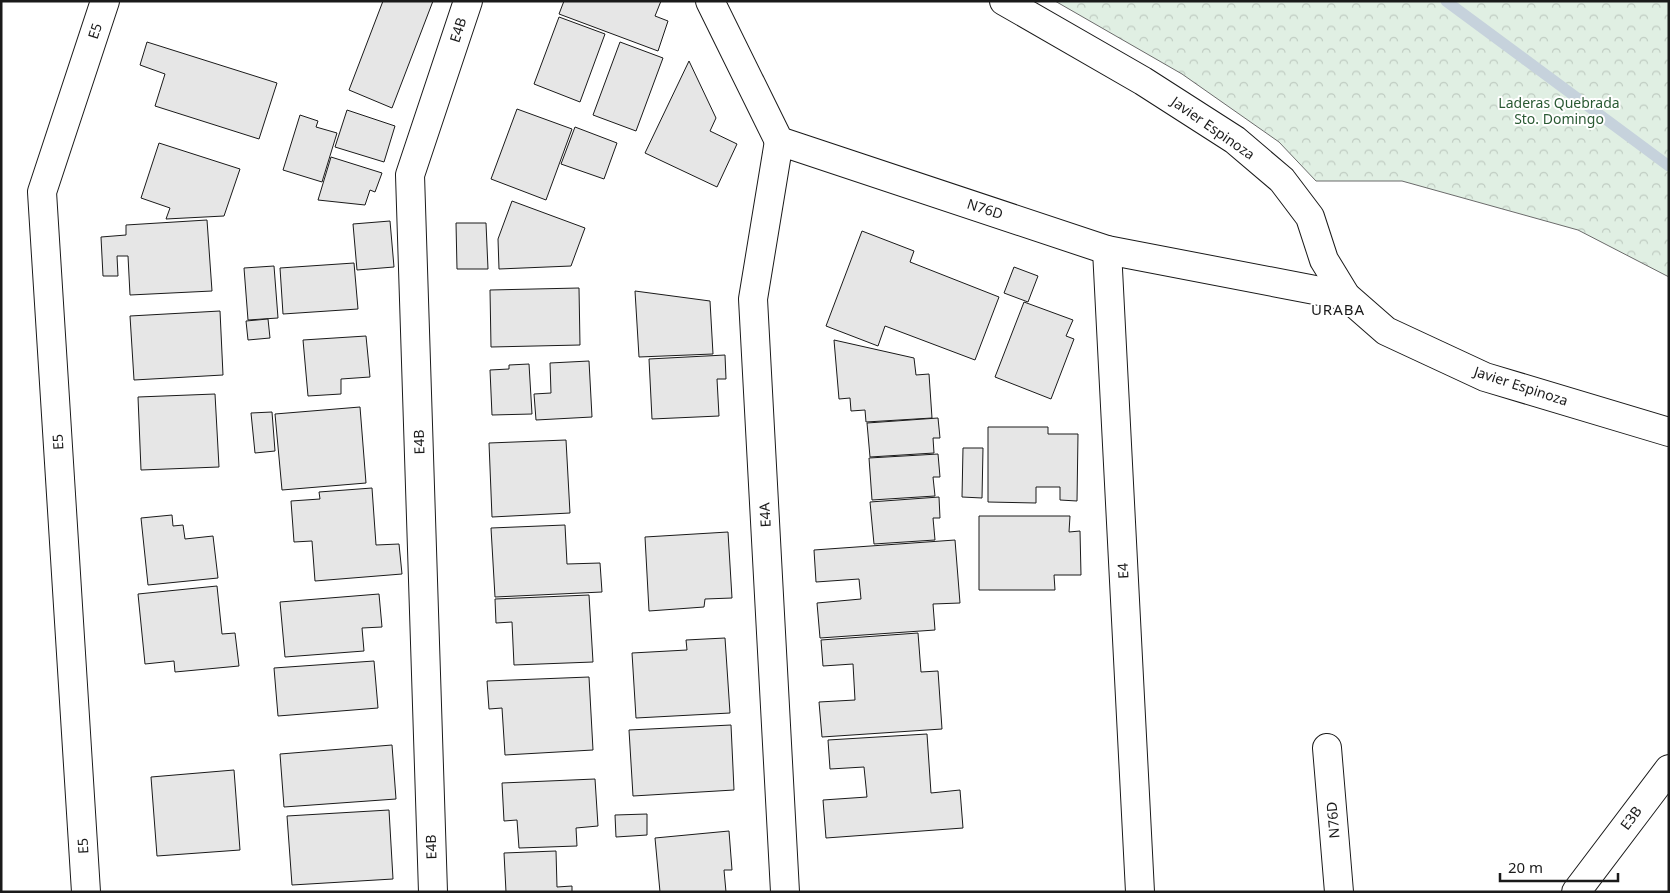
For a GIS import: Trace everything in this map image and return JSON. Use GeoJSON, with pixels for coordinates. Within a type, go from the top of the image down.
{"type":"FeatureCollection","features":[{"type":"Feature","properties":{"kind":"street","name":"E5"},"geometry":{"type":"LineString","coordinates":[[86,892],[42,192],[105,1]]}},
{"type":"Feature","properties":{"kind":"street","name":"E4B"},"geometry":{"type":"LineString","coordinates":[[432,892],[410,175],[468,1]]}},
{"type":"Feature","properties":{"kind":"street"},"geometry":{"type":"LineString","coordinates":[[710,1],[779,141]]}},
{"type":"Feature","properties":{"kind":"street","name":"Javier Espinoza"},"geometry":{"type":"LineString","coordinates":[[1004,1],[1143,81],[1227,135],[1282,180],[1310,217],[1324,260],[1346,296],[1386,331],[1485,377],[1669,432]]}},
{"type":"Feature","properties":{"kind":"street","name":"N76D"},"geometry":{"type":"LineString","coordinates":[[779,141],[1107,250],[1346,296]]}},
{"type":"Feature","properties":{"kind":"street","name":"E4A"},"geometry":{"type":"LineString","coordinates":[[779,141],[753,299],[785,892]]}},
{"type":"Feature","properties":{"kind":"street","name":"E4"},"geometry":{"type":"LineString","coordinates":[[1107,250],[1140,892]]}},
{"type":"Feature","properties":{"kind":"street","name":"N76D"},"geometry":{"type":"LineString","coordinates":[[1328,748],[1339,892]]}},
{"type":"Feature","properties":{"kind":"street","name":"E3B"},"geometry":{"type":"LineString","coordinates":[[1576,892],[1669,769]]}},
{"type":"Feature","properties":{"kind":"green space","name":"Laderas Quebrada Sto. Domingo"},"geometry":{"type":"Polygon","coordinates":[[[1055,1],[1669,1],[1669,277],[1578,230],[1402,181],[1316,181],[1279,142],[1182,74],[1055,1]]]}},
{"type":"Feature","properties":{"kind":"building"},"geometry":{"type":"Polygon","coordinates":[[[383,1],[433,1],[392,108],[349,90],[383,1]]]}},
{"type":"Feature","properties":{"kind":"building"},"geometry":{"type":"Polygon","coordinates":[[[564,1],[661,1],[655,16],[668,21],[658,51],[559,14],[564,1]]]}},
{"type":"Feature","properties":{"kind":"building"},"geometry":{"type":"Polygon","coordinates":[[[559,17],[605,34],[580,102],[534,84],[559,17]]]}},
{"type":"Feature","properties":{"kind":"building"},"geometry":{"type":"Polygon","coordinates":[[[147,42],[277,83],[259,139],[155,106],[165,74],[140,65],[147,42]]]}},
{"type":"Feature","properties":{"kind":"building"},"geometry":{"type":"Polygon","coordinates":[[[620,42],[663,58],[636,131],[593,115],[620,42]]]}},
{"type":"Feature","properties":{"kind":"building"},"geometry":{"type":"Polygon","coordinates":[[[689,61],[716,118],[710,131],[737,144],[717,187],[645,153],[689,61]]]}},
{"type":"Feature","properties":{"kind":"building"},"geometry":{"type":"Polygon","coordinates":[[[517,109],[572,129],[546,200],[491,179],[517,109]]]}},
{"type":"Feature","properties":{"kind":"building"},"geometry":{"type":"Polygon","coordinates":[[[347,110],[395,126],[384,162],[335,147],[347,110]]]}},
{"type":"Feature","properties":{"kind":"building"},"geometry":{"type":"Polygon","coordinates":[[[300,115],[318,121],[316,127],[337,133],[322,182],[283,170],[300,115]]]}},
{"type":"Feature","properties":{"kind":"building"},"geometry":{"type":"Polygon","coordinates":[[[575,127],[617,143],[604,179],[561,164],[575,127]]]}},
{"type":"Feature","properties":{"kind":"building"},"geometry":{"type":"Polygon","coordinates":[[[159,143],[240,169],[224,216],[166,219],[170,208],[141,198],[159,143]]]}},
{"type":"Feature","properties":{"kind":"building"},"geometry":{"type":"Polygon","coordinates":[[[331,157],[382,173],[375,192],[370,190],[365,205],[318,200],[331,157]]]}},
{"type":"Feature","properties":{"kind":"building"},"geometry":{"type":"Polygon","coordinates":[[[512,201],[585,228],[571,266],[499,269],[498,239],[512,201]]]}},
{"type":"Feature","properties":{"kind":"building"},"geometry":{"type":"Polygon","coordinates":[[[207,220],[212,291],[130,295],[128,256],[117,256],[118,276],[103,276],[101,237],[126,235],[126,225],[207,220]]]}},
{"type":"Feature","properties":{"kind":"building"},"geometry":{"type":"Polygon","coordinates":[[[390,221],[394,267],[357,270],[353,224],[390,221]]]}},
{"type":"Feature","properties":{"kind":"building"},"geometry":{"type":"Polygon","coordinates":[[[456,223],[486,223],[488,269],[457,269],[456,223]]]}},
{"type":"Feature","properties":{"kind":"building"},"geometry":{"type":"Polygon","coordinates":[[[862,231],[914,251],[910,262],[999,297],[975,360],[885,326],[878,346],[826,326],[862,231]]]}},
{"type":"Feature","properties":{"kind":"building"},"geometry":{"type":"Polygon","coordinates":[[[354,263],[358,309],[283,314],[280,268],[354,263]]]}},
{"type":"Feature","properties":{"kind":"building"},"geometry":{"type":"Polygon","coordinates":[[[274,266],[278,318],[248,320],[244,268],[274,266]]]}},
{"type":"Feature","properties":{"kind":"building"},"geometry":{"type":"Polygon","coordinates":[[[1014,267],[1038,276],[1028,302],[1004,293],[1014,267]]]}},
{"type":"Feature","properties":{"kind":"building"},"geometry":{"type":"Polygon","coordinates":[[[579,288],[580,345],[491,347],[490,290],[579,288]]]}},
{"type":"Feature","properties":{"kind":"building"},"geometry":{"type":"Polygon","coordinates":[[[635,291],[710,301],[713,354],[639,357],[635,291]]]}},
{"type":"Feature","properties":{"kind":"building"},"geometry":{"type":"Polygon","coordinates":[[[1024,302],[1073,320],[1066,336],[1074,339],[1051,399],[995,377],[1024,302]]]}},
{"type":"Feature","properties":{"kind":"building"},"geometry":{"type":"Polygon","coordinates":[[[220,311],[223,375],[134,380],[130,316],[220,311]]]}},
{"type":"Feature","properties":{"kind":"building"},"geometry":{"type":"Polygon","coordinates":[[[268,319],[270,338],[248,340],[246,321],[268,319]]]}},
{"type":"Feature","properties":{"kind":"building"},"geometry":{"type":"Polygon","coordinates":[[[366,336],[370,377],[341,379],[341,394],[308,396],[303,340],[366,336]]]}},
{"type":"Feature","properties":{"kind":"building"},"geometry":{"type":"Polygon","coordinates":[[[834,340],[914,358],[916,375],[929,374],[932,418],[866,422],[865,410],[851,411],[850,398],[839,399],[834,340]]]}},
{"type":"Feature","properties":{"kind":"building"},"geometry":{"type":"Polygon","coordinates":[[[725,355],[726,379],[717,379],[719,416],[652,419],[649,359],[725,355]]]}},
{"type":"Feature","properties":{"kind":"building"},"geometry":{"type":"Polygon","coordinates":[[[589,361],[592,417],[536,420],[534,394],[551,393],[550,363],[589,361]]]}},
{"type":"Feature","properties":{"kind":"building"},"geometry":{"type":"Polygon","coordinates":[[[529,364],[532,414],[492,415],[490,370],[509,369],[509,365],[529,364]]]}},
{"type":"Feature","properties":{"kind":"building"},"geometry":{"type":"Polygon","coordinates":[[[215,394],[219,467],[141,470],[138,397],[215,394]]]}},
{"type":"Feature","properties":{"kind":"building"},"geometry":{"type":"Polygon","coordinates":[[[360,407],[366,483],[282,490],[275,414],[360,407]]]}},
{"type":"Feature","properties":{"kind":"building"},"geometry":{"type":"Polygon","coordinates":[[[272,412],[275,451],[255,453],[251,413],[272,412]]]}},
{"type":"Feature","properties":{"kind":"building"},"geometry":{"type":"Polygon","coordinates":[[[938,418],[940,438],[933,438],[934,453],[870,457],[867,423],[938,418]]]}},
{"type":"Feature","properties":{"kind":"building"},"geometry":{"type":"Polygon","coordinates":[[[988,427],[1048,427],[1048,434],[1078,434],[1077,501],[1060,500],[1060,487],[1036,487],[1036,503],[988,502],[988,427]]]}},
{"type":"Feature","properties":{"kind":"building"},"geometry":{"type":"Polygon","coordinates":[[[566,440],[570,513],[492,517],[489,443],[566,440]]]}},
{"type":"Feature","properties":{"kind":"building"},"geometry":{"type":"Polygon","coordinates":[[[963,448],[983,448],[982,498],[962,497],[963,448]]]}},
{"type":"Feature","properties":{"kind":"building"},"geometry":{"type":"Polygon","coordinates":[[[938,454],[940,477],[933,477],[935,496],[872,500],[869,458],[938,454]]]}},
{"type":"Feature","properties":{"kind":"building"},"geometry":{"type":"Polygon","coordinates":[[[372,488],[376,545],[399,544],[402,574],[315,581],[312,541],[294,542],[291,501],[320,499],[319,492],[372,488]]]}},
{"type":"Feature","properties":{"kind":"building"},"geometry":{"type":"Polygon","coordinates":[[[939,497],[940,518],[933,518],[935,540],[874,544],[870,502],[939,497]]]}},
{"type":"Feature","properties":{"kind":"building"},"geometry":{"type":"Polygon","coordinates":[[[172,515],[173,526],[183,525],[185,539],[213,536],[218,578],[148,585],[141,518],[172,515]]]}},
{"type":"Feature","properties":{"kind":"building"},"geometry":{"type":"Polygon","coordinates":[[[979,516],[1070,516],[1069,532],[1080,531],[1081,575],[1054,575],[1055,590],[979,590],[979,516]]]}},
{"type":"Feature","properties":{"kind":"building"},"geometry":{"type":"Polygon","coordinates":[[[565,525],[567,564],[600,563],[602,592],[495,597],[491,528],[565,525]]]}},
{"type":"Feature","properties":{"kind":"building"},"geometry":{"type":"Polygon","coordinates":[[[728,532],[732,598],[705,599],[704,607],[649,611],[645,537],[728,532]]]}},
{"type":"Feature","properties":{"kind":"building"},"geometry":{"type":"Polygon","coordinates":[[[955,540],[960,603],[933,604],[935,630],[820,638],[817,603],[861,599],[859,579],[816,582],[814,550],[955,540]]]}},
{"type":"Feature","properties":{"kind":"building"},"geometry":{"type":"Polygon","coordinates":[[[217,586],[222,634],[235,633],[239,666],[175,672],[174,661],[145,664],[138,594],[217,586]]]}},
{"type":"Feature","properties":{"kind":"building"},"geometry":{"type":"Polygon","coordinates":[[[379,594],[382,627],[362,628],[364,651],[285,657],[280,602],[379,594]]]}},
{"type":"Feature","properties":{"kind":"building"},"geometry":{"type":"Polygon","coordinates":[[[589,595],[593,662],[514,665],[512,622],[496,623],[495,599],[589,595]]]}},
{"type":"Feature","properties":{"kind":"building"},"geometry":{"type":"Polygon","coordinates":[[[918,633],[921,672],[938,671],[942,729],[822,737],[819,702],[855,700],[853,664],[823,666],[821,640],[918,633]]]}},
{"type":"Feature","properties":{"kind":"building"},"geometry":{"type":"Polygon","coordinates":[[[725,638],[730,713],[636,718],[632,653],[687,650],[686,640],[725,638]]]}},
{"type":"Feature","properties":{"kind":"building"},"geometry":{"type":"Polygon","coordinates":[[[374,661],[378,708],[278,716],[274,668],[374,661]]]}},
{"type":"Feature","properties":{"kind":"building"},"geometry":{"type":"Polygon","coordinates":[[[589,677],[593,750],[505,755],[502,708],[489,709],[487,681],[589,677]]]}},
{"type":"Feature","properties":{"kind":"building"},"geometry":{"type":"Polygon","coordinates":[[[731,725],[734,790],[633,796],[629,730],[731,725]]]}},
{"type":"Feature","properties":{"kind":"building"},"geometry":{"type":"Polygon","coordinates":[[[927,734],[931,793],[960,790],[963,828],[826,838],[823,800],[867,797],[864,767],[830,769],[828,740],[927,734]]]}},
{"type":"Feature","properties":{"kind":"building"},"geometry":{"type":"Polygon","coordinates":[[[392,745],[396,799],[284,807],[280,754],[392,745]]]}},
{"type":"Feature","properties":{"kind":"building"},"geometry":{"type":"Polygon","coordinates":[[[234,770],[240,850],[157,856],[151,777],[234,770]]]}},
{"type":"Feature","properties":{"kind":"building"},"geometry":{"type":"Polygon","coordinates":[[[595,779],[598,826],[576,828],[577,846],[519,848],[517,820],[504,821],[502,783],[595,779]]]}},
{"type":"Feature","properties":{"kind":"building"},"geometry":{"type":"Polygon","coordinates":[[[389,810],[393,879],[292,885],[287,816],[389,810]]]}},
{"type":"Feature","properties":{"kind":"building"},"geometry":{"type":"Polygon","coordinates":[[[647,814],[647,835],[616,837],[615,815],[647,814]]]}},
{"type":"Feature","properties":{"kind":"building"},"geometry":{"type":"Polygon","coordinates":[[[729,831],[732,870],[724,870],[726,892],[660,892],[655,838],[729,831]]]}},
{"type":"Feature","properties":{"kind":"building"},"geometry":{"type":"Polygon","coordinates":[[[556,851],[557,887],[572,886],[572,892],[506,892],[504,853],[556,851]]]}},
{"type":"Feature","properties":{"kind":"waterway"},"geometry":{"type":"LineString","coordinates":[[1446,1],[1669,166]]}},
{"type":"Feature","properties":{"kind":"district","name":"URABA"},"geometry":{"type":"Point","coordinates":[1338,310]}}]}
